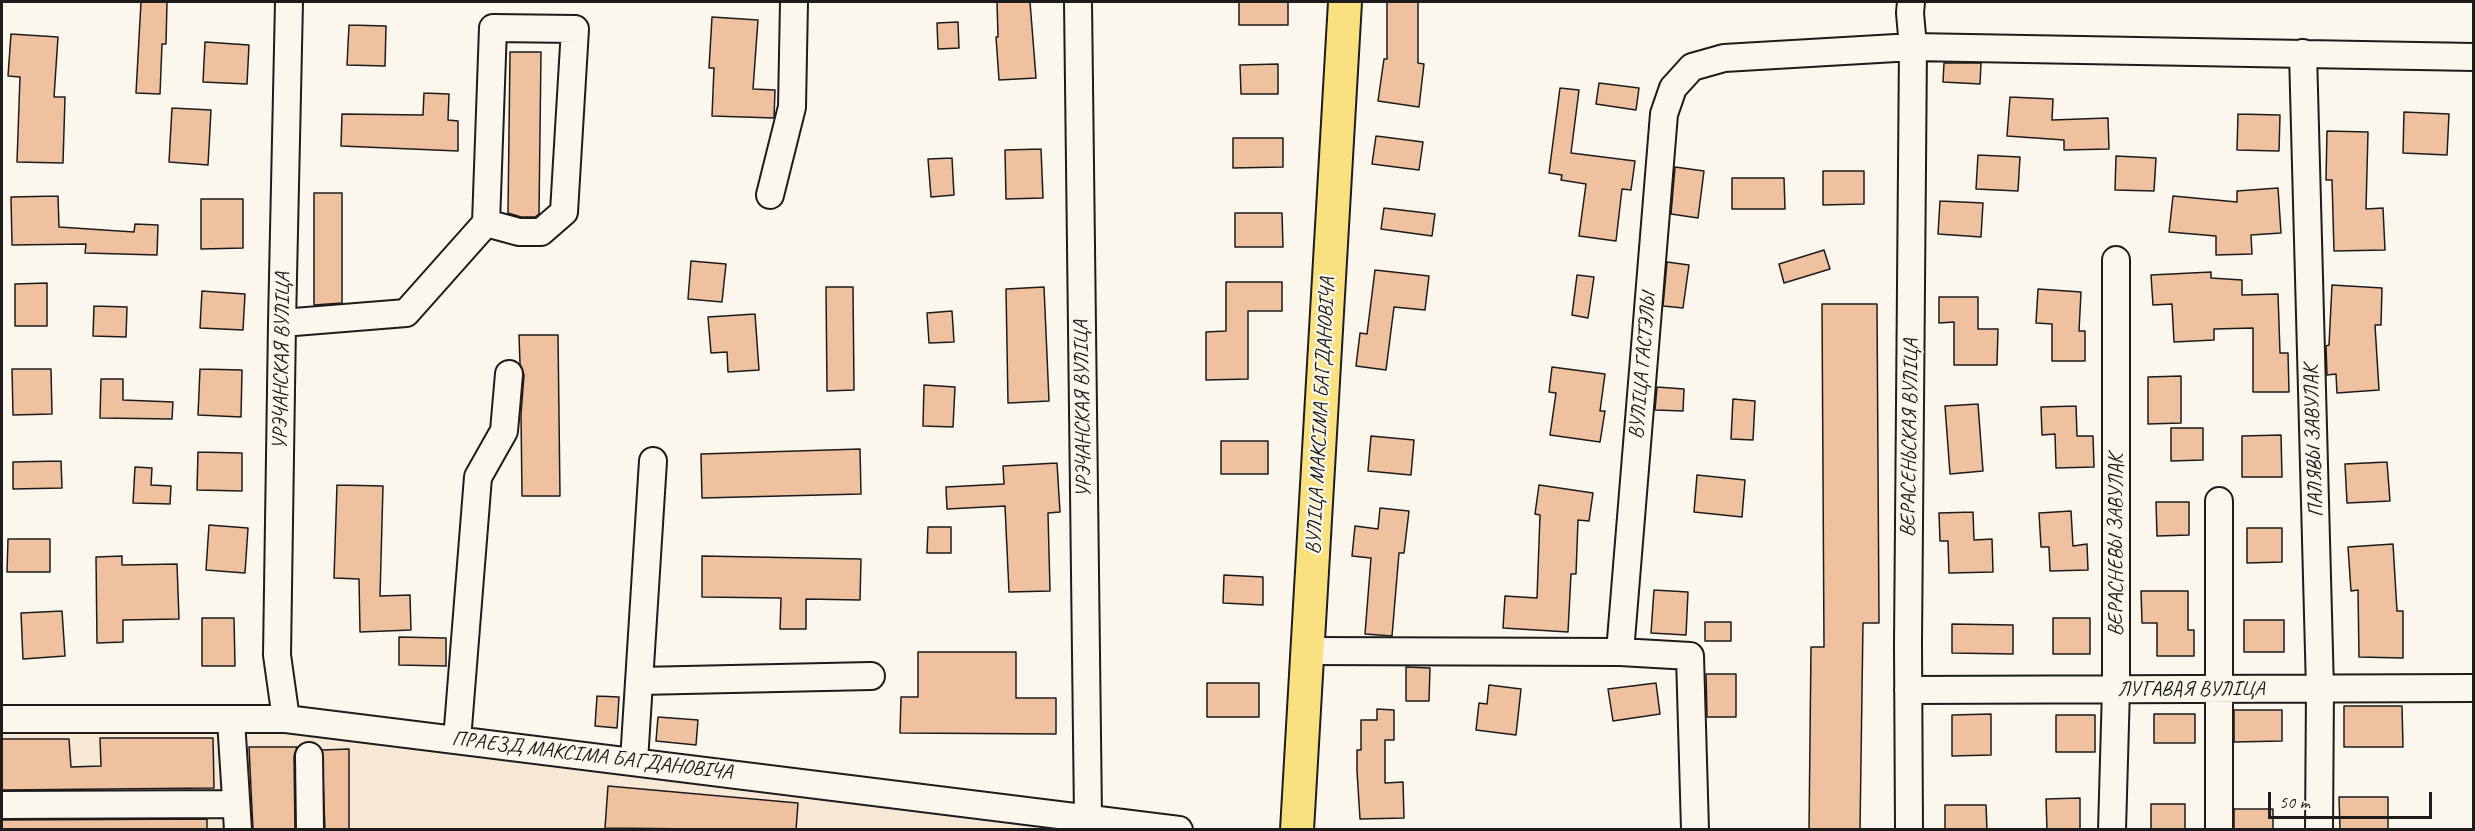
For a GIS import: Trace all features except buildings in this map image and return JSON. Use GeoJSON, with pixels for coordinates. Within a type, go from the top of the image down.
{"type":"FeatureCollection","features":[{"type":"Feature","properties":{"kind":"main road","name":"ВУЛІЦА МАКСІМА БАГДАНОВІЧА"},"geometry":{"type":"LineString","coordinates":[[1297,830],[1346,2]]}},
{"type":"Feature","properties":{"kind":"street","name":"УРЭЧАНСКАЯ ВУЛІЦА"},"geometry":{"type":"LineString","coordinates":[[286,719],[278,655],[289,2]]}},
{"type":"Feature","properties":{"kind":"street"},"geometry":{"type":"LineString","coordinates":[[770,195],[792,107],[794,2]]}},
{"type":"Feature","properties":{"kind":"street","name":"УРЭЧАНСКАЯ ВУЛІЦА"},"geometry":{"type":"LineString","coordinates":[[1078,2],[1088,817]]}},
{"type":"Feature","properties":{"kind":"street","name":"ВЕРАСЕНЬСКАЯ ВУЛІЦА"},"geometry":{"type":"LineString","coordinates":[[1909,830],[1913,47],[1911,2]]}},
{"type":"Feature","properties":{"kind":"street"},"geometry":{"type":"LineString","coordinates":[[282,323],[406,313],[486,224],[493,28],[575,29],[564,212],[541,232],[519,232],[486,224]]}},
{"type":"Feature","properties":{"kind":"street","name":"ВУЛІЦА ГАСТЭЛЫ"},"geometry":{"type":"LineString","coordinates":[[1620,652],[1664,114],[1673,88],[1692,67],[1724,58],[1913,47],[2474,57]]}},
{"type":"Feature","properties":{"kind":"street","name":"ПАЛЯВЫ ЗАВУЛАК"},"geometry":{"type":"LineString","coordinates":[[2303,53],[2320,689],[2319,830]]}},
{"type":"Feature","properties":{"kind":"street","name":"ВЕРАСНЕВЫ ЗАВУЛАК"},"geometry":{"type":"LineString","coordinates":[[2112,830],[2116,689],[2116,260]]}},
{"type":"Feature","properties":{"kind":"street"},"geometry":{"type":"LineString","coordinates":[[457,740],[478,477],[504,430],[508,374]]}},
{"type":"Feature","properties":{"kind":"street"},"geometry":{"type":"LineString","coordinates":[[634,761],[653,461]]}},
{"type":"Feature","properties":{"kind":"street"},"geometry":{"type":"LineString","coordinates":[[2218,830],[2219,501]]}},
{"type":"Feature","properties":{"kind":"street"},"geometry":{"type":"LineString","coordinates":[[1307,651],[1620,652],[1690,656],[1695,830]]}},
{"type":"Feature","properties":{"kind":"street"},"geometry":{"type":"LineString","coordinates":[[639,681],[871,676]]}},
{"type":"Feature","properties":{"kind":"street","name":"ЛУГАВАЯ ВУЛІЦА"},"geometry":{"type":"LineString","coordinates":[[1908,690],[2474,688]]}},
{"type":"Feature","properties":{"kind":"street","name":"ПРАЕЗД МАКСІМА БАГДАНОВІЧА"},"geometry":{"type":"LineString","coordinates":[[2,719],[286,719],[1179,830]]}},
{"type":"Feature","properties":{"kind":"street"},"geometry":{"type":"LineString","coordinates":[[231,720],[238,830]]}},
{"type":"Feature","properties":{"kind":"street"},"geometry":{"type":"LineString","coordinates":[[309,756],[310,830]]}},
{"type":"Feature","properties":{"kind":"street"},"geometry":{"type":"LineString","coordinates":[[2,805],[236,804]]}},
{"type":"Feature","properties":{"kind":"shaded area"},"geometry":{"type":"Polygon","coordinates":[[[2,725],[308,727],[1086,830],[2,830],[2,725]]]}}]}
